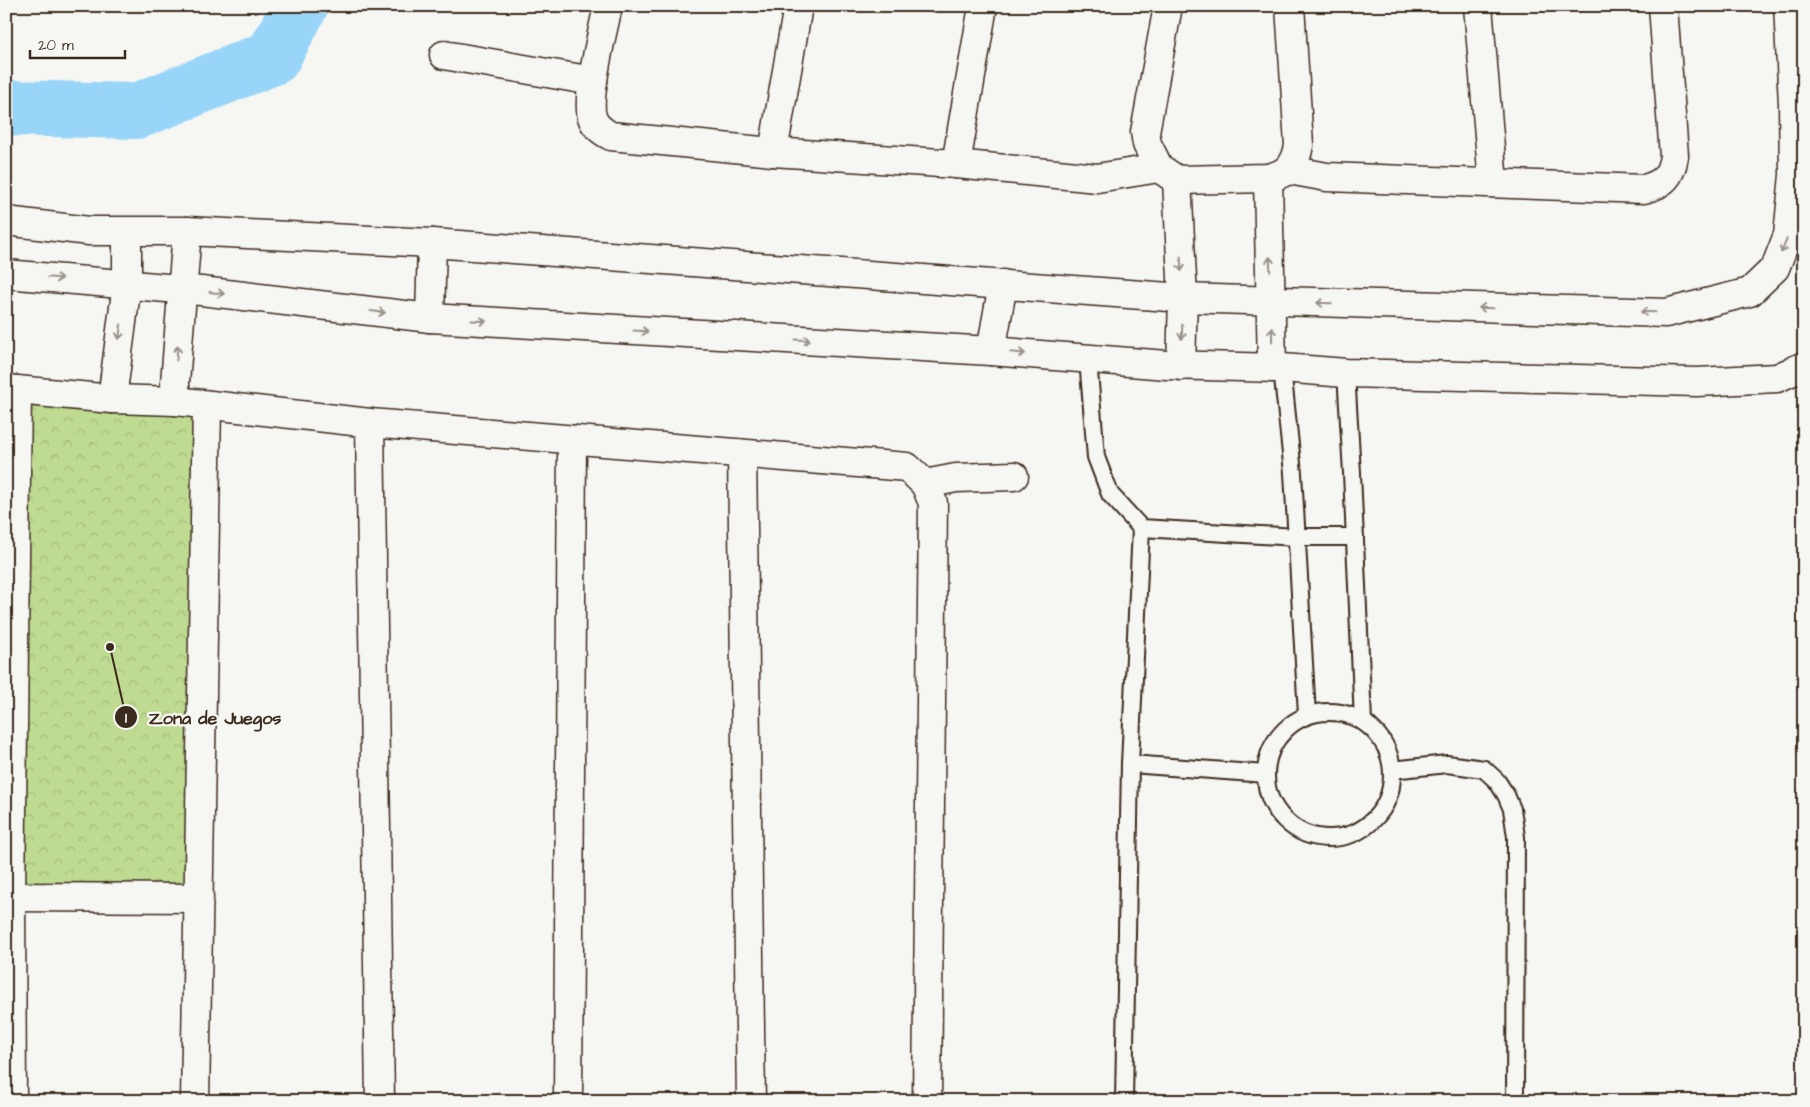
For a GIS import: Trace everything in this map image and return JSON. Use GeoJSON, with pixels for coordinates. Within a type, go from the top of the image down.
{"type":"FeatureCollection","features":[{"type":"Feature","properties":{"kind":"street"},"geometry":{"type":"LineString","coordinates":[[608,6],[593,81],[591,106],[592,118],[602,131],[611,136],[773,152],[956,164],[1097,178],[1168,174],[1278,174],[1644,189],[1657,186],[1666,178],[1672,167],[1674,156],[1663,6]]}},
{"type":"Feature","properties":{"kind":"street"},"geometry":{"type":"LineString","coordinates":[[773,152],[798,6]]}},
{"type":"Feature","properties":{"kind":"street"},"geometry":{"type":"LineString","coordinates":[[956,164],[983,6]]}},
{"type":"Feature","properties":{"kind":"street"},"geometry":{"type":"LineString","coordinates":[[1168,6],[1145,132],[1149,150],[1168,174],[1183,298],[1181,366]]}},
{"type":"Feature","properties":{"kind":"street"},"geometry":{"type":"LineString","coordinates":[[1278,174],[1294,163],[1299,145],[1290,6]]}},
{"type":"Feature","properties":{"kind":"street"},"geometry":{"type":"LineString","coordinates":[[1478,6],[1493,183]]}},
{"type":"Feature","properties":{"kind":"street"},"geometry":{"type":"LineString","coordinates":[[6,222],[127,232],[187,231],[432,243],[1183,298],[1666,313],[1750,292],[1775,268],[1788,235],[1794,175],[1793,104],[1788,6]]}},
{"type":"Feature","properties":{"kind":"street"},"geometry":{"type":"LineString","coordinates":[[444,55],[593,81]]}},
{"type":"Feature","properties":{"kind":"street"},"geometry":{"type":"LineString","coordinates":[[1277,368],[1271,302],[1278,174]]}},
{"type":"Feature","properties":{"kind":"street"},"geometry":{"type":"LineString","coordinates":[[176,401],[175,383],[187,231]]}},
{"type":"Feature","properties":{"kind":"street"},"geometry":{"type":"LineString","coordinates":[[112,398],[127,284],[127,232]]}},
{"type":"Feature","properties":{"kind":"street"},"geometry":{"type":"LineString","coordinates":[[430,318],[432,243]]}},
{"type":"Feature","properties":{"kind":"street"},"geometry":{"type":"LineString","coordinates":[[6,274],[127,284],[430,318],[991,351],[1181,366],[1277,368],[1346,373],[1697,382],[1777,378],[1804,366]]}},
{"type":"Feature","properties":{"kind":"street"},"geometry":{"type":"LineString","coordinates":[[991,351],[1003,284]]}},
{"type":"Feature","properties":{"kind":"street"},"geometry":{"type":"LineString","coordinates":[[12,1101],[12,390],[176,401],[370,423],[907,467],[925,484],[933,503],[927,1101]]}},
{"type":"Feature","properties":{"kind":"street"},"geometry":{"type":"LineString","coordinates":[[195,1101],[207,405]]}},
{"type":"Feature","properties":{"kind":"street"},"geometry":{"type":"LineString","coordinates":[[370,423],[380,1101]]}},
{"type":"Feature","properties":{"kind":"street"},"geometry":{"type":"LineString","coordinates":[[568,1101],[572,440]]}},
{"type":"Feature","properties":{"kind":"street"},"geometry":{"type":"LineString","coordinates":[[742,454],[751,1101]]}},
{"type":"Feature","properties":{"kind":"street"},"geometry":{"type":"LineString","coordinates":[[925,484],[956,478],[1014,476]]}},
{"type":"Feature","properties":{"kind":"street"},"geometry":{"type":"LineString","coordinates":[[12,897],[199,898]]}},
{"type":"Feature","properties":{"kind":"lane"},"geometry":{"type":"LineString","coordinates":[[1088,359],[1096,456],[1110,494],[1141,528],[1297,537],[1355,537]]}},
{"type":"Feature","properties":{"kind":"lane"},"geometry":{"type":"LineString","coordinates":[[1277,368],[1293,473],[1307,715]]}},
{"type":"Feature","properties":{"kind":"lane"},"geometry":{"type":"LineString","coordinates":[[1346,373],[1363,721]]}},
{"type":"Feature","properties":{"kind":"lane"},"geometry":{"type":"LineString","coordinates":[[1124,1101],[1130,764],[1141,528]]}},
{"type":"Feature","properties":{"kind":"lane"},"geometry":{"type":"LineString","coordinates":[[1326,711],[1346,713],[1363,721],[1378,734],[1388,751],[1392,770],[1391,791],[1383,810],[1369,825],[1352,835],[1331,839],[1311,836],[1293,827],[1278,812],[1269,794],[1266,774],[1270,755],[1278,738],[1290,724],[1307,715],[1326,711]]}},
{"type":"Feature","properties":{"kind":"lane"},"geometry":{"type":"LineString","coordinates":[[1130,764],[1266,774]]}},
{"type":"Feature","properties":{"kind":"lane"},"geometry":{"type":"LineString","coordinates":[[1392,770],[1447,764],[1484,769],[1497,781],[1512,809],[1516,837],[1515,1101]]}},
{"type":"Feature","properties":{"kind":"green space"},"geometry":{"type":"Polygon","coordinates":[[[22,392],[199,407],[198,887],[20,889],[22,392]]]}},
{"type":"Feature","properties":{"kind":"waterway"},"geometry":{"type":"LineString","coordinates":[[6,108],[137,111],[273,57],[300,6]]}},
{"type":"Feature","properties":{"kind":"place","name":"Zona de Juegos"},"geometry":{"type":"Point","coordinates":[110,647]}}]}
